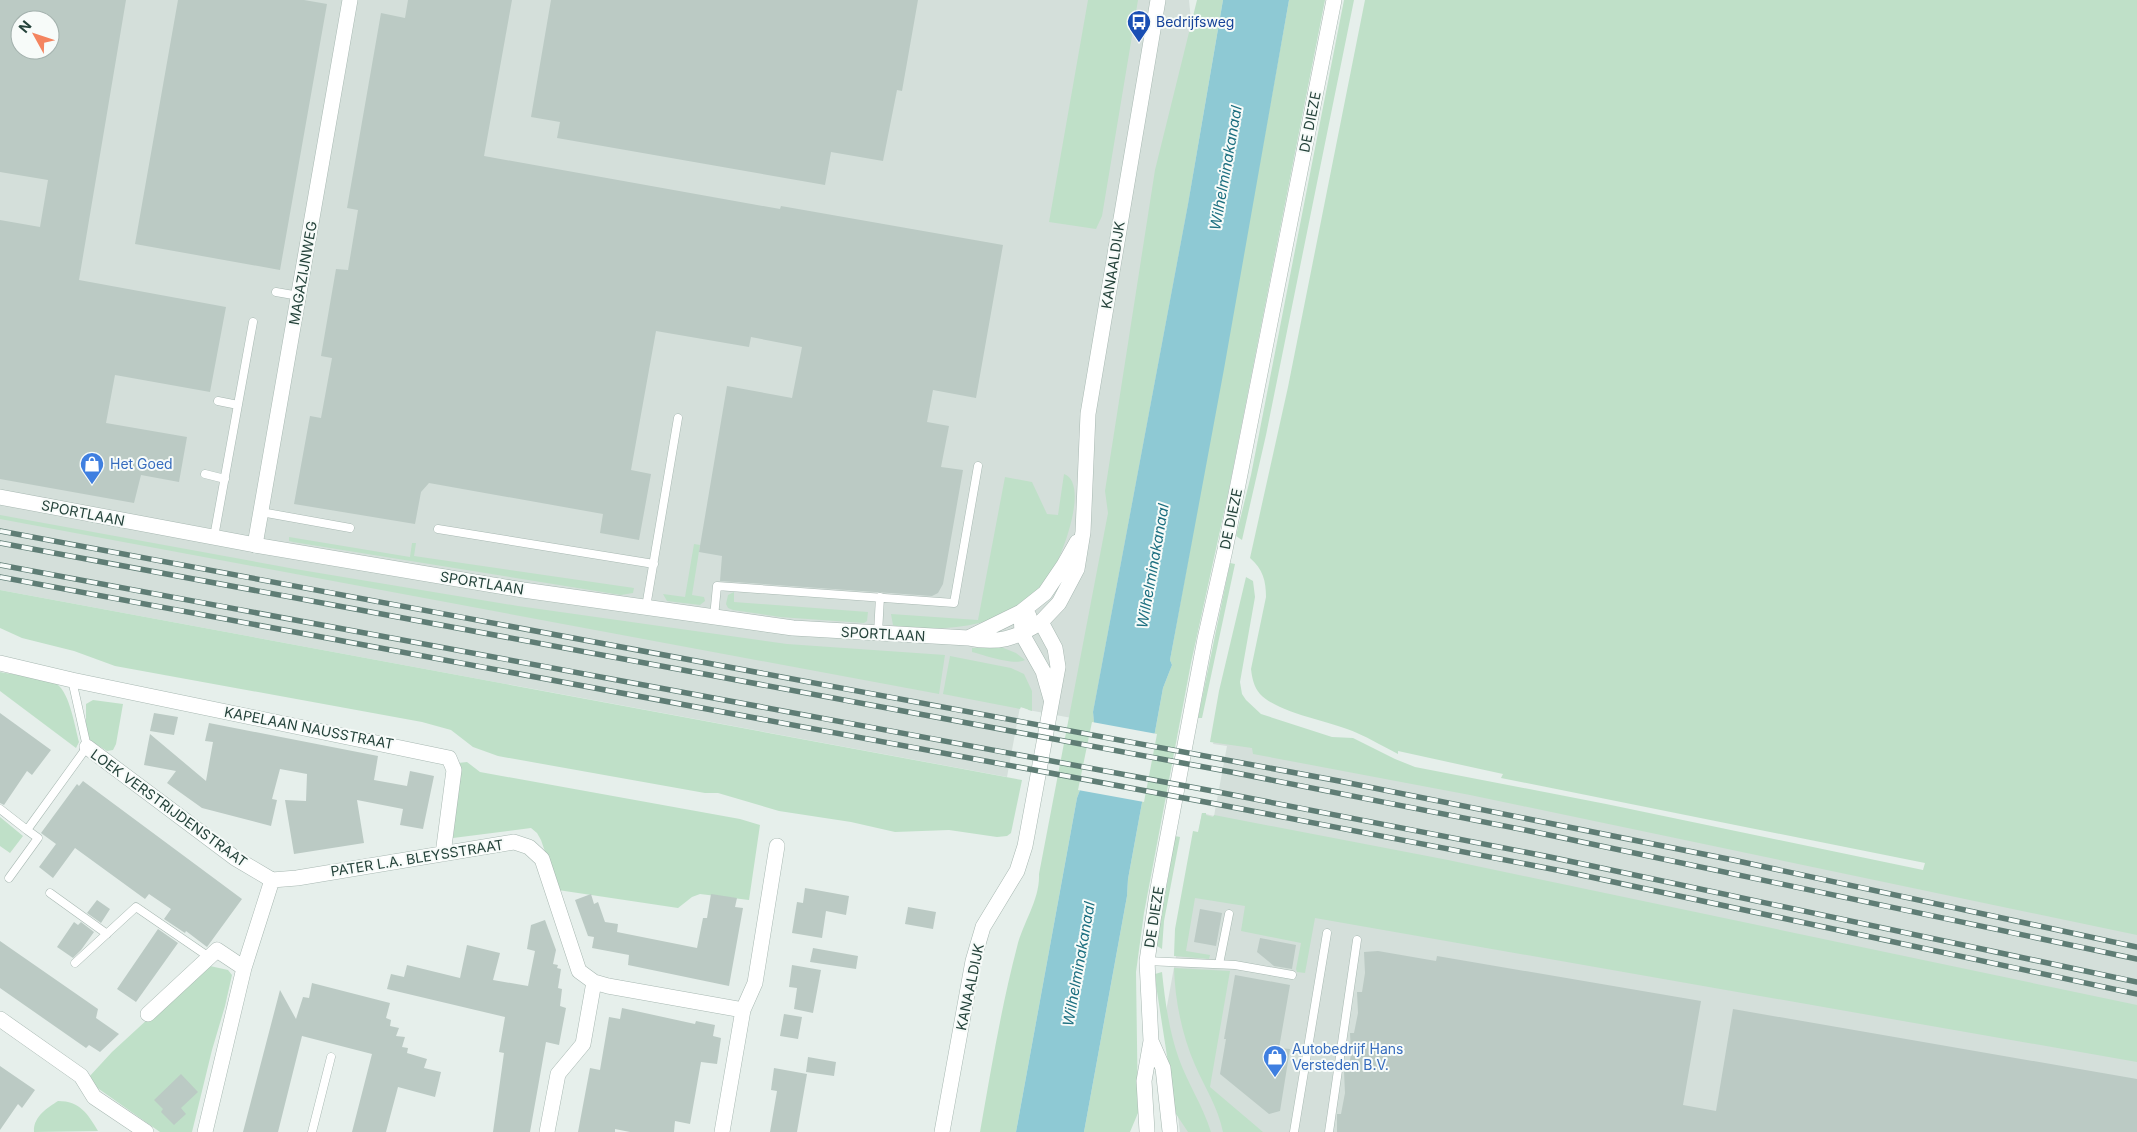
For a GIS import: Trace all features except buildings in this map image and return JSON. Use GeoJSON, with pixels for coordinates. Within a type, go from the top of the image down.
{"type":"FeatureCollection","features":[{"type":"Feature","properties":{"kind":"street","name":"MAGAZIJNWEG"},"geometry":{"type":"LineString","coordinates":[[255,545],[350,0]]}},
{"type":"Feature","properties":{"kind":"street","name":"KANAALDIJK"},"geometry":{"type":"LineString","coordinates":[[1022,634],[1041,622],[1059,603],[1077,569],[1083,532],[1088,414],[1158,0]]}},
{"type":"Feature","properties":{"kind":"street","name":"DE DIEZE"},"geometry":{"type":"LineString","coordinates":[[1147,1132],[1144,1081],[1151,1041],[1147,961],[1157,894],[1205,639],[1334,0]]}},
{"type":"Feature","properties":{"kind":"street","name":"SPORTLAAN"},"geometry":{"type":"LineString","coordinates":[[0,497],[255,545],[523,590],[793,628],[968,638],[988,642],[1022,634]]}},
{"type":"Feature","properties":{"kind":"street","name":"KANAALDIJK"},"geometry":{"type":"LineString","coordinates":[[1052,703],[1042,672],[1022,634],[1021,612],[1045,593],[1083,532]]}},
{"type":"Feature","properties":{"kind":"street","name":"SPORTLAAN"},"geometry":{"type":"LineString","coordinates":[[968,638],[1021,612]]}},
{"type":"Feature","properties":{"kind":"street"},"geometry":{"type":"LineString","coordinates":[[1021,612],[1041,622]]}},
{"type":"Feature","properties":{"kind":"street","name":"KANAALDIJK"},"geometry":{"type":"LineString","coordinates":[[942,1132],[973,960],[983,927],[1017,871],[1025,846],[1058,667],[1055,648],[1041,622]]}},
{"type":"Feature","properties":{"kind":"street"},"geometry":{"type":"LineString","coordinates":[[0,663],[72,680]]}},
{"type":"Feature","properties":{"kind":"street","name":"KAPELAAN NAUSSTRAAT"},"geometry":{"type":"LineString","coordinates":[[72,680],[449,758],[454,770],[443,854]]}},
{"type":"Feature","properties":{"kind":"street","name":"LOEK VERSTRIJDENSTRAAT"},"geometry":{"type":"LineString","coordinates":[[87,747],[235,858],[272,880]]}},
{"type":"Feature","properties":{"kind":"street","name":"PATER L.A. BLEYSSTRAAT"},"geometry":{"type":"LineString","coordinates":[[272,880],[297,878],[514,842],[529,847],[542,859],[579,971],[594,982]]}},
{"type":"Feature","properties":{"kind":"street"},"geometry":{"type":"LineString","coordinates":[[722,1132],[743,1010],[755,983],[777,846]]}},
{"type":"Feature","properties":{"kind":"street"},"geometry":{"type":"LineString","coordinates":[[205,1132],[244,968],[272,880]]}},
{"type":"Feature","properties":{"kind":"street"},"geometry":{"type":"LineString","coordinates":[[148,1014],[217,950],[244,968]]}},
{"type":"Feature","properties":{"kind":"street"},"geometry":{"type":"LineString","coordinates":[[547,1132],[558,1074],[583,1044],[594,982],[743,1010]]}},
{"type":"Feature","properties":{"kind":"street"},"geometry":{"type":"LineString","coordinates":[[0,1019],[81,1076],[94,1097],[146,1132]]}},
{"type":"Feature","properties":{"kind":"street","name":"DE DIEZE"},"geometry":{"type":"LineString","coordinates":[[1151,1041],[1163,1068],[1171,1131]]}},
{"type":"Feature","properties":{"kind":"street"},"geometry":{"type":"LineString","coordinates":[[1147,1132],[1155,1129],[1171,1131]]}},
{"type":"Feature","properties":{"kind":"lane"},"geometry":{"type":"LineString","coordinates":[[276,292],[299,296]]}},
{"type":"Feature","properties":{"kind":"lane"},"geometry":{"type":"LineString","coordinates":[[214,537],[253,322]]}},
{"type":"Feature","properties":{"kind":"lane"},"geometry":{"type":"LineString","coordinates":[[218,402],[238,405]]}},
{"type":"Feature","properties":{"kind":"lane"},"geometry":{"type":"LineString","coordinates":[[646,607],[678,418]]}},
{"type":"Feature","properties":{"kind":"lane"},"geometry":{"type":"LineString","coordinates":[[714,617],[718,586],[954,603],[978,466]]}},
{"type":"Feature","properties":{"kind":"lane"},"geometry":{"type":"LineString","coordinates":[[205,474],[225,479]]}},
{"type":"Feature","properties":{"kind":"lane"},"geometry":{"type":"LineString","coordinates":[[261,512],[350,528]]}},
{"type":"Feature","properties":{"kind":"lane"},"geometry":{"type":"LineString","coordinates":[[438,530],[654,564]]}},
{"type":"Feature","properties":{"kind":"lane"},"geometry":{"type":"LineString","coordinates":[[878,633],[880,597]]}},
{"type":"Feature","properties":{"kind":"lane","name":"LOEK VERSTRIJDENSTRAAT"},"geometry":{"type":"LineString","coordinates":[[72,680],[87,747]]}},
{"type":"Feature","properties":{"kind":"lane"},"geometry":{"type":"LineString","coordinates":[[27,830],[87,747]]}},
{"type":"Feature","properties":{"kind":"lane"},"geometry":{"type":"LineString","coordinates":[[0,809],[38,838],[9,878]]}},
{"type":"Feature","properties":{"kind":"lane"},"geometry":{"type":"LineString","coordinates":[[50,893],[107,934]]}},
{"type":"Feature","properties":{"kind":"lane"},"geometry":{"type":"LineString","coordinates":[[75,963],[136,907],[209,957]]}},
{"type":"Feature","properties":{"kind":"lane"},"geometry":{"type":"LineString","coordinates":[[1219,964],[1229,914]]}},
{"type":"Feature","properties":{"kind":"lane"},"geometry":{"type":"LineString","coordinates":[[1294,1132],[1327,933]]}},
{"type":"Feature","properties":{"kind":"lane"},"geometry":{"type":"LineString","coordinates":[[1329,1132],[1356,940]]}},
{"type":"Feature","properties":{"kind":"lane"},"geometry":{"type":"LineString","coordinates":[[1147,961],[1235,965],[1292,975]]}},
{"type":"Feature","properties":{"kind":"lane"},"geometry":{"type":"LineString","coordinates":[[312,1132],[331,1057]]}},
{"type":"Feature","properties":{"kind":"shaded area"},"geometry":{"type":"Polygon","coordinates":[[[0,0],[1189,0],[1201,124],[1188,204],[1093,712],[1094,722],[1020,707],[1007,777],[0,590],[0,0]]]}},
{"type":"Feature","properties":{"kind":"shaded area"},"geometry":{"type":"Polygon","coordinates":[[[1216,730],[1354,762],[2137,924],[2137,1132],[1180,1132],[1165,1017],[1202,813],[1214,816],[1227,746],[1213,744],[1216,730]]]}},
{"type":"Feature","properties":{"kind":"green space"},"geometry":{"type":"Polygon","coordinates":[[[1088,0],[1138,0],[1102,216],[1096,229],[1049,222],[1088,0]]]}},
{"type":"Feature","properties":{"kind":"green space"},"geometry":{"type":"Polygon","coordinates":[[[1197,0],[1223,0],[1188,204],[1093,712],[1094,722],[1077,798],[1016,1132],[980,1132],[1011,970],[1039,884],[1039,874],[1108,513],[1105,491],[1155,170],[1197,0]]]}},
{"type":"Feature","properties":{"kind":"green space"},"geometry":{"type":"Polygon","coordinates":[[[1289,0],[1325,0],[1228,494],[1191,663],[1144,913],[1136,972],[1138,1113],[1130,1132],[1084,1132],[1163,688],[1172,665],[1170,660],[1289,0]]]}},
{"type":"Feature","properties":{"kind":"green space"},"geometry":{"type":"Polygon","coordinates":[[[1344,0],[1354,0],[1266,435],[1242,540],[1236,536],[1251,475],[1344,0]]]}},
{"type":"Feature","properties":{"kind":"green space"},"geometry":{"type":"Polygon","coordinates":[[[1365,0],[2137,0],[2137,935],[1470,795],[1253,754],[1252,748],[1210,742],[1219,691],[1246,577],[1253,581],[1255,597],[1240,682],[1242,694],[1261,714],[1332,737],[1353,738],[1415,767],[1606,804],[1923,870],[1925,863],[1501,778],[1503,774],[1398,751],[1398,754],[1357,733],[1280,707],[1269,701],[1258,691],[1251,669],[1266,591],[1261,571],[1250,558],[1288,387],[1365,0]]]}},
{"type":"Feature","properties":{"kind":"green space"},"geometry":{"type":"Polygon","coordinates":[[[1064,474],[1072,481],[1075,493],[1070,527],[1050,576],[1032,597],[1004,615],[973,625],[923,628],[893,625],[891,614],[978,620],[1005,477],[1032,482],[1047,514],[1058,515],[1064,474]]]}},
{"type":"Feature","properties":{"kind":"green space"},"geometry":{"type":"Polygon","coordinates":[[[0,515],[295,569],[518,606],[787,644],[945,655],[939,694],[0,519],[0,515]]]}},
{"type":"Feature","properties":{"kind":"green space"},"geometry":{"type":"Polygon","coordinates":[[[289,537],[410,557],[412,543],[416,543],[414,556],[634,588],[633,593],[621,595],[293,542],[289,541],[289,537]]]}},
{"type":"Feature","properties":{"kind":"green space"},"geometry":{"type":"Polygon","coordinates":[[[694,544],[700,545],[692,595],[704,597],[705,601],[700,605],[667,601],[663,594],[685,597],[694,544]]]}},
{"type":"Feature","properties":{"kind":"green space"},"geometry":{"type":"Polygon","coordinates":[[[1230,563],[1235,564],[1202,718],[1198,718],[1230,563]]]}},
{"type":"Feature","properties":{"kind":"green space"},"geometry":{"type":"Polygon","coordinates":[[[0,590],[1022,780],[1011,833],[1007,836],[997,837],[949,830],[895,832],[851,822],[779,811],[718,793],[705,793],[498,756],[473,747],[451,730],[422,722],[115,666],[74,651],[22,638],[0,628],[0,590]]]}},
{"type":"Feature","properties":{"kind":"green space"},"geometry":{"type":"Polygon","coordinates":[[[734,592],[734,602],[868,612],[867,621],[864,623],[780,617],[733,610],[728,608],[726,604],[728,595],[734,592]]]}},
{"type":"Feature","properties":{"kind":"green space"},"geometry":{"type":"Polygon","coordinates":[[[1001,647],[1016,653],[1025,660],[1020,662],[1007,661],[972,652],[972,648],[1001,647]]]}},
{"type":"Feature","properties":{"kind":"green space"},"geometry":{"type":"Polygon","coordinates":[[[950,656],[1011,668],[1024,674],[1032,691],[1032,711],[1021,707],[1020,709],[943,694],[950,656]]]}},
{"type":"Feature","properties":{"kind":"green space"},"geometry":{"type":"Polygon","coordinates":[[[0,672],[53,682],[62,689],[71,711],[79,742],[76,748],[0,691],[0,672]]]}},
{"type":"Feature","properties":{"kind":"green space"},"geometry":{"type":"Polygon","coordinates":[[[93,700],[123,704],[116,744],[113,750],[107,751],[86,738],[86,704],[93,700]]]}},
{"type":"Feature","properties":{"kind":"green space"},"geometry":{"type":"Polygon","coordinates":[[[467,762],[480,772],[740,819],[760,825],[749,900],[700,894],[692,897],[678,908],[558,890],[541,840],[531,828],[453,838],[458,763],[467,762]]]}},
{"type":"Feature","properties":{"kind":"green space"},"geometry":{"type":"Polygon","coordinates":[[[1202,813],[1213,817],[1214,815],[1448,860],[2137,1005],[2137,1062],[1315,918],[1305,973],[1297,972],[1301,943],[1241,931],[1245,906],[1195,898],[1186,951],[1210,955],[1209,959],[1174,956],[1175,929],[1193,831],[1198,832],[1202,813]]]}},
{"type":"Feature","properties":{"kind":"green space"},"geometry":{"type":"Polygon","coordinates":[[[0,817],[23,836],[10,853],[0,846],[0,817]]]}},
{"type":"Feature","properties":{"kind":"green space"},"geometry":{"type":"Polygon","coordinates":[[[1175,836],[1180,837],[1164,921],[1162,949],[1157,946],[1175,836]]]}},
{"type":"Feature","properties":{"kind":"green space"},"geometry":{"type":"Polygon","coordinates":[[[210,966],[228,970],[232,975],[192,1132],[160,1132],[96,1087],[88,1078],[112,1052],[199,972],[210,966]]]}},
{"type":"Feature","properties":{"kind":"green space"},"geometry":{"type":"Polygon","coordinates":[[[1174,968],[1230,971],[1210,1087],[1263,1132],[1223,1132],[1215,1106],[1186,1042],[1176,993],[1174,968]]]}},
{"type":"Feature","properties":{"kind":"green space"},"geometry":{"type":"Polygon","coordinates":[[[1162,972],[1168,1016],[1176,1048],[1211,1132],[1188,1132],[1176,1114],[1156,985],[1155,974],[1162,972]]]}},
{"type":"Feature","properties":{"kind":"green space"},"geometry":{"type":"Polygon","coordinates":[[[58,1101],[78,1106],[91,1119],[98,1131],[34,1132],[38,1117],[58,1101]]]}},
{"type":"Feature","properties":{"kind":"water","name":"Wilhelminakanaal"},"geometry":{"type":"Polygon","coordinates":[[[1223,0],[1289,0],[1224,369],[1170,660],[1172,665],[1163,688],[1084,1132],[1016,1132],[1077,798],[1094,722],[1093,712],[1188,204],[1223,0]]]}},
{"type":"Feature","properties":{"kind":"pier"},"geometry":{"type":"Polygon","coordinates":[[[1092,722],[1157,734],[1144,802],[1078,790],[1092,722]]]}},
{"type":"Feature","properties":{"kind":"railway"},"geometry":{"type":"LineString","coordinates":[[0,531],[1339,781],[1733,860],[2137,947]]}},
{"type":"Feature","properties":{"kind":"railway"},"geometry":{"type":"LineString","coordinates":[[0,543],[1231,772],[1530,831],[2137,959]]}},
{"type":"Feature","properties":{"kind":"railway"},"geometry":{"type":"LineString","coordinates":[[0,565],[1218,792],[1550,857],[2137,982]]}},
{"type":"Feature","properties":{"kind":"railway"},"geometry":{"type":"LineString","coordinates":[[0,577],[1216,804],[1567,872],[2137,994]]}},
{"type":"Feature","properties":{"kind":"place","name":"Bedrijfsweg"},"geometry":{"type":"Point","coordinates":[1139,43]}},
{"type":"Feature","properties":{"kind":"place","name":"Het Goed"},"geometry":{"type":"Point","coordinates":[92,485]}},
{"type":"Feature","properties":{"kind":"place","name":"Autobedrijf Hans Versteden B.V."},"geometry":{"type":"Point","coordinates":[1275,1078]}}]}
